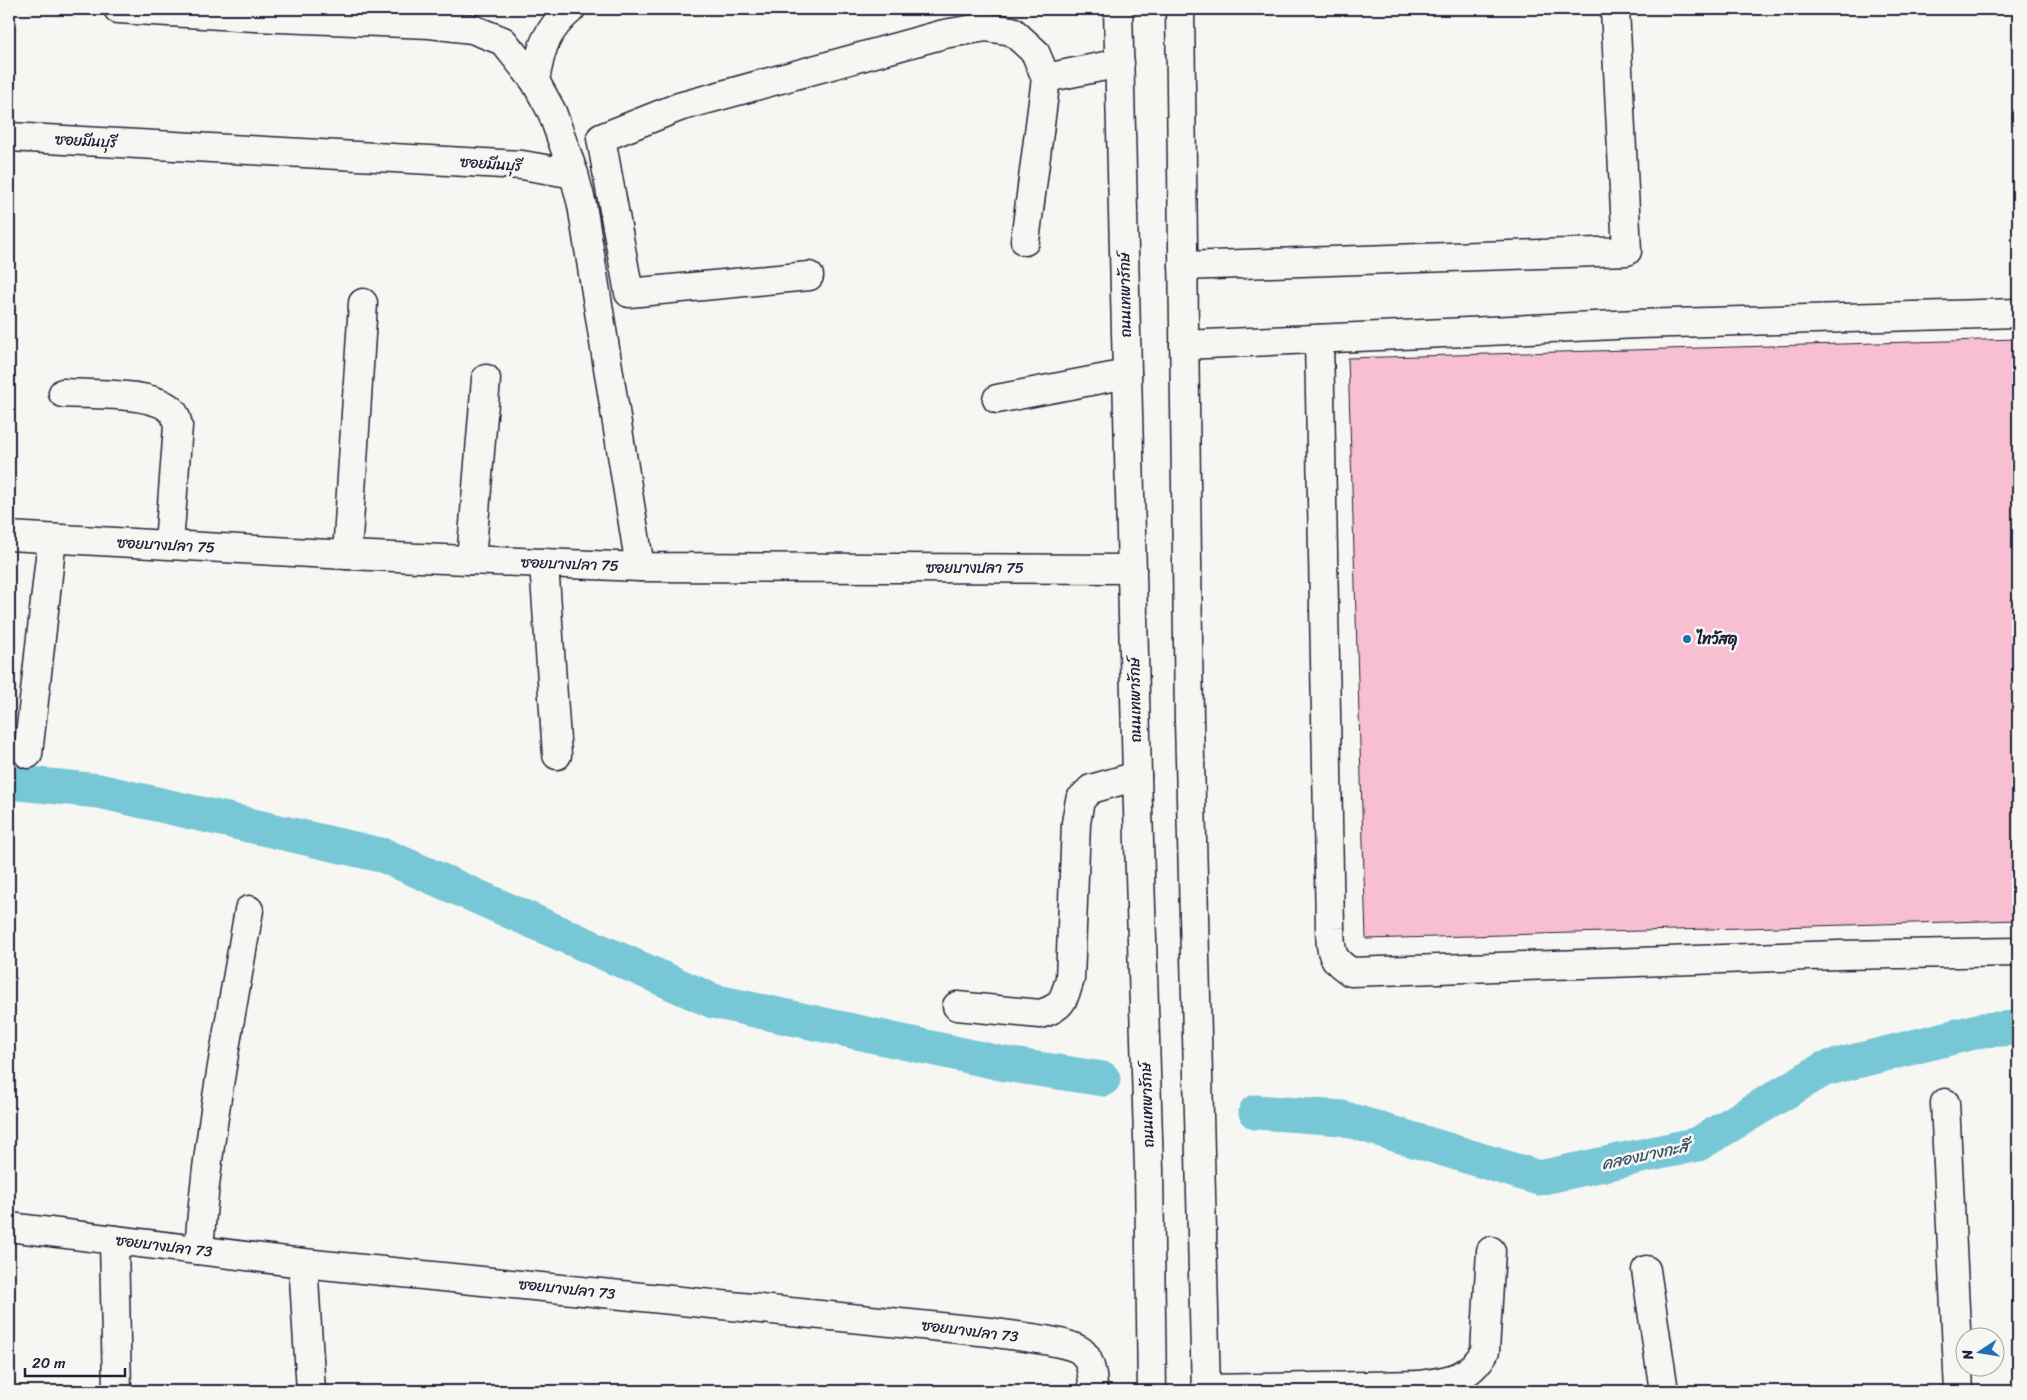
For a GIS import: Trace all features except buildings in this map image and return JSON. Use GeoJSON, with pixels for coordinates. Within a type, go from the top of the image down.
{"type":"FeatureCollection","features":[{"type":"Feature","properties":{"kind":"street"},"geometry":{"type":"LineString","coordinates":[[118,9],[430,24],[472,29],[503,41],[535,81],[552,112],[574,174],[584,215],[640,567]]}},
{"type":"Feature","properties":{"kind":"street"},"geometry":{"type":"LineString","coordinates":[[535,81],[541,47],[558,21],[571,9]]}},
{"type":"Feature","properties":{"kind":"street","name":"ถนนเทพารักษ์"},"geometry":{"type":"LineString","coordinates":[[1118,9],[1136,776],[1149,1170],[1152,1391]]}},
{"type":"Feature","properties":{"kind":"street"},"geometry":{"type":"LineString","coordinates":[[1180,9],[1189,720],[1206,1390],[1418,1385],[1449,1380],[1467,1373],[1478,1364],[1484,1351],[1491,1251]]}},
{"type":"Feature","properties":{"kind":"street"},"geometry":{"type":"LineString","coordinates":[[1183,266],[1627,252],[1615,9]]}},
{"type":"Feature","properties":{"kind":"street"},"geometry":{"type":"LineString","coordinates":[[810,276],[629,293],[601,138],[679,107],[944,34],[986,27],[1012,31],[1035,52],[1046,78],[1025,241]]}},
{"type":"Feature","properties":{"kind":"street"},"geometry":{"type":"LineString","coordinates":[[1046,78],[1120,63]]}},
{"type":"Feature","properties":{"kind":"street","name":"ซอยมีนบุรี"},"geometry":{"type":"LineString","coordinates":[[9,137],[522,165],[574,174]]}},
{"type":"Feature","properties":{"kind":"street"},"geometry":{"type":"LineString","coordinates":[[347,555],[363,303]]}},
{"type":"Feature","properties":{"kind":"street"},"geometry":{"type":"LineString","coordinates":[[1184,345],[1638,324],[2018,313]]}},
{"type":"Feature","properties":{"kind":"street"},"geometry":{"type":"LineString","coordinates":[[1319,339],[1330,928],[1331,947],[1337,963],[1351,972],[1839,954],[2018,952]]}},
{"type":"Feature","properties":{"kind":"street"},"geometry":{"type":"LineString","coordinates":[[997,399],[1127,374]]}},
{"type":"Feature","properties":{"kind":"street"},"geometry":{"type":"LineString","coordinates":[[471,560],[486,379]]}},
{"type":"Feature","properties":{"kind":"street"},"geometry":{"type":"LineString","coordinates":[[64,394],[149,399],[166,405],[174,413],[178,426],[170,544]]}},
{"type":"Feature","properties":{"kind":"street","name":"ซอยบางปลา 75"},"geometry":{"type":"LineString","coordinates":[[9,536],[347,555],[640,567],[1132,569]]}},
{"type":"Feature","properties":{"kind":"street"},"geometry":{"type":"LineString","coordinates":[[28,754],[52,539]]}},
{"type":"Feature","properties":{"kind":"street"},"geometry":{"type":"LineString","coordinates":[[544,563],[557,755]]}},
{"type":"Feature","properties":{"kind":"street"},"geometry":{"type":"LineString","coordinates":[[957,1006],[1040,1014],[1053,1010],[1064,999],[1070,979],[1076,824],[1080,800],[1092,789],[1136,776]]}},
{"type":"Feature","properties":{"kind":"street"},"geometry":{"type":"LineString","coordinates":[[199,1250],[212,1122],[250,910]]}},
{"type":"Feature","properties":{"kind":"street"},"geometry":{"type":"LineString","coordinates":[[1945,1103],[1959,1391]]}},
{"type":"Feature","properties":{"kind":"street","name":"ซอยบางปลา 73"},"geometry":{"type":"LineString","coordinates":[[9,1227],[303,1262],[990,1332],[1066,1345],[1082,1352],[1091,1366],[1093,1391]]}},
{"type":"Feature","properties":{"kind":"street"},"geometry":{"type":"LineString","coordinates":[[114,1240],[117,1391]]}},
{"type":"Feature","properties":{"kind":"street"},"geometry":{"type":"LineString","coordinates":[[303,1262],[311,1391]]}},
{"type":"Feature","properties":{"kind":"street"},"geometry":{"type":"LineString","coordinates":[[1646,1270],[1664,1391]]}},
{"type":"Feature","properties":{"kind":"waterway"},"geometry":{"type":"LineString","coordinates":[[9,782],[99,791],[385,856],[713,1001],[1005,1064],[1103,1079]]}},
{"type":"Feature","properties":{"kind":"waterway","name":"คลองบางกะสี"},"geometry":{"type":"LineString","coordinates":[[1256,1112],[1342,1118],[1539,1178],[1698,1144],[1824,1069],[1982,1030],[2018,1028]]}},
{"type":"Feature","properties":{"kind":"place","name":"ไทวัสดุ"},"geometry":{"type":"Point","coordinates":[1687,639]}}]}
